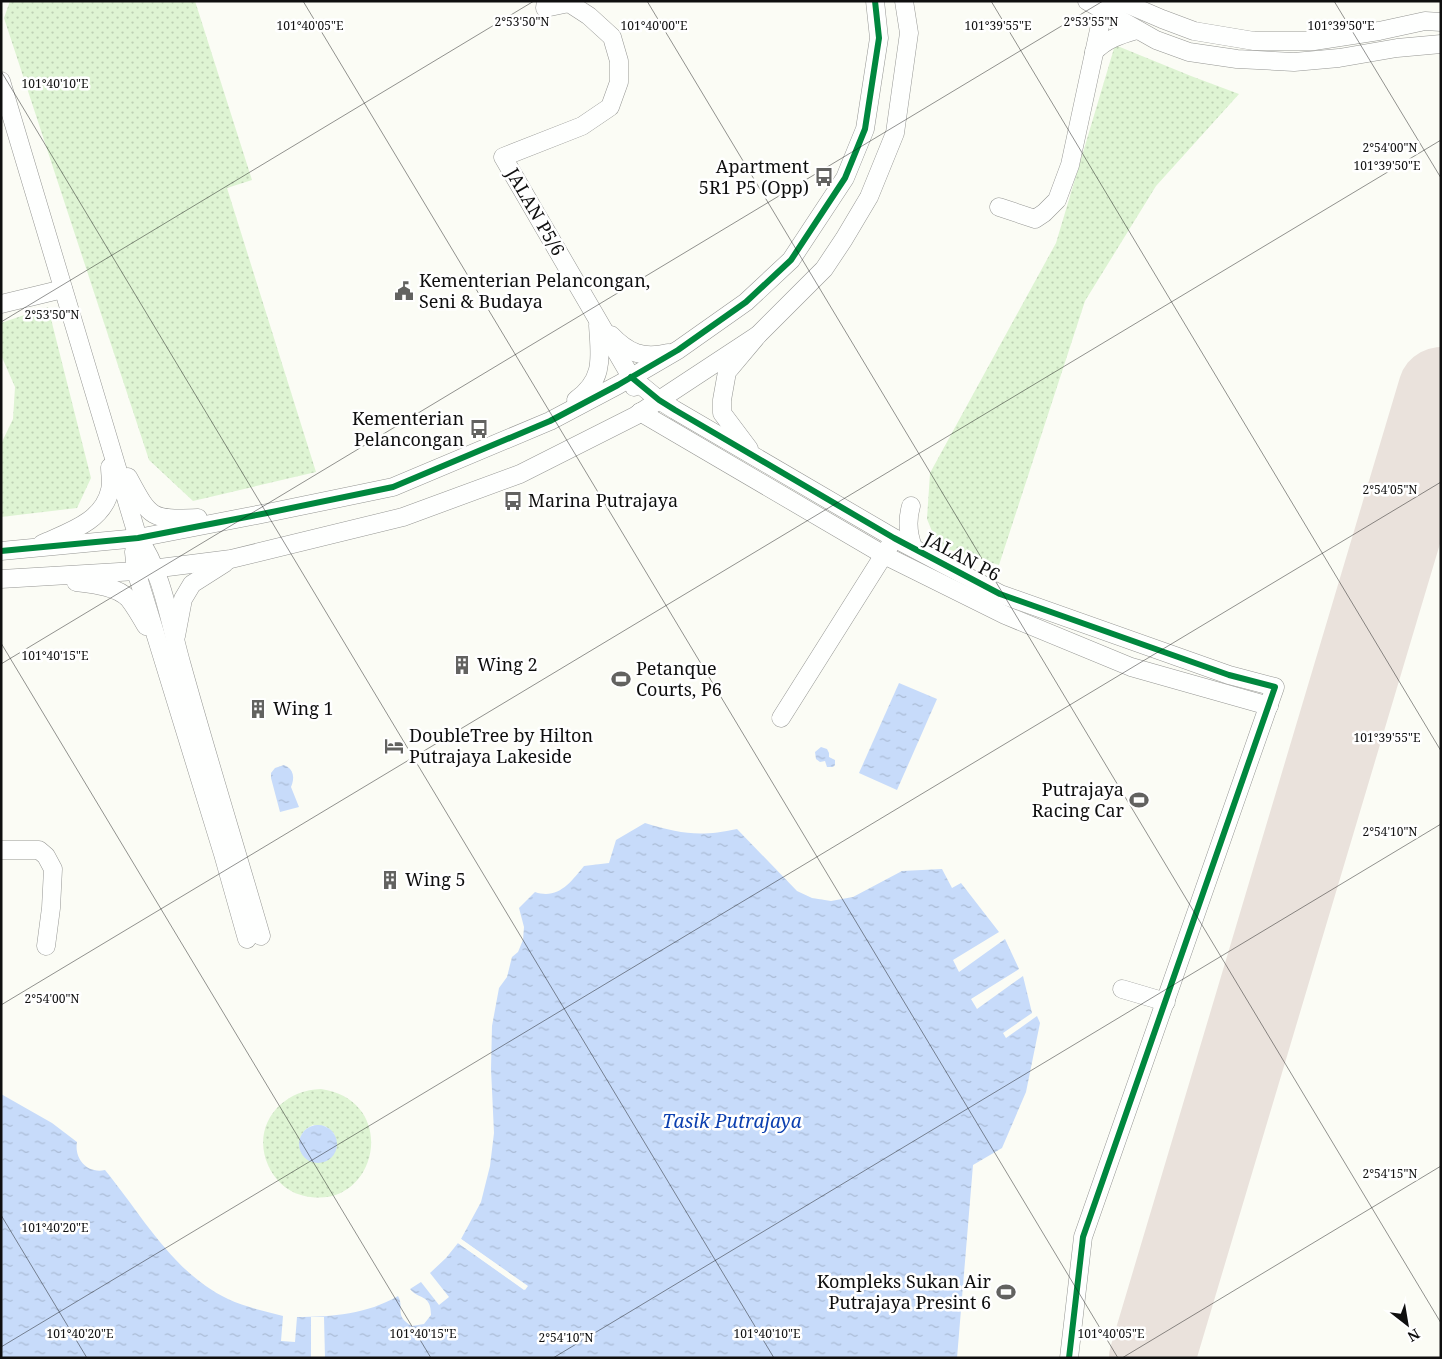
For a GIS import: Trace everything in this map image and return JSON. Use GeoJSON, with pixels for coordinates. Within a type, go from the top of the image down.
{"type":"FeatureCollection","features":[{"type":"Feature","properties":{"kind":"street","name":"JALAN P5/6"},"geometry":{"type":"LineString","coordinates":[[546,1],[545,8],[568,3],[589,16],[612,37],[619,61],[619,82],[610,107],[582,126],[503,158],[631,378]]}},
{"type":"Feature","properties":{"kind":"street"},"geometry":{"type":"LineString","coordinates":[[1,551],[138,538],[267,514],[393,487],[550,420],[631,378],[678,350],[746,302],[792,260],[845,178],[865,129],[879,38],[875,1]]}},
{"type":"Feature","properties":{"kind":"street"},"geometry":{"type":"LineString","coordinates":[[904,1],[909,33]]}},
{"type":"Feature","properties":{"kind":"street"},"geometry":{"type":"LineString","coordinates":[[754,456],[722,413],[722,400],[727,372],[758,336],[824,269],[869,197],[895,133],[913,1]]}},
{"type":"Feature","properties":{"kind":"street"},"geometry":{"type":"LineString","coordinates":[[1087,1],[1104,6],[1137,30],[1156,40],[1189,52],[1237,60],[1294,62],[1441,44]]}},
{"type":"Feature","properties":{"kind":"street"},"geometry":{"type":"LineString","coordinates":[[1120,1],[1194,31],[1254,41],[1314,41],[1379,31],[1425,21],[1441,22]]}},
{"type":"Feature","properties":{"kind":"street"},"geometry":{"type":"LineString","coordinates":[[999,207],[1035,219],[1044,213],[1056,200],[1070,165],[1104,6]]}},
{"type":"Feature","properties":{"kind":"street"},"geometry":{"type":"LineString","coordinates":[[1094,52],[1102,44],[1117,36],[1137,30]]}},
{"type":"Feature","properties":{"kind":"street"},"geometry":{"type":"LineString","coordinates":[[1,81],[138,538],[148,552],[155,568],[167,645],[223,854],[254,937]]}},
{"type":"Feature","properties":{"kind":"street"},"geometry":{"type":"LineString","coordinates":[[1,304],[63,289]]}},
{"type":"Feature","properties":{"kind":"street"},"geometry":{"type":"LineString","coordinates":[[598,323],[622,347],[639,354],[658,355],[678,350]]}},
{"type":"Feature","properties":{"kind":"street"},"geometry":{"type":"LineString","coordinates":[[550,420],[586,393],[595,380],[600,360],[598,323]]}},
{"type":"Feature","properties":{"kind":"street"},"geometry":{"type":"LineString","coordinates":[[1,579],[136,571],[232,559],[411,514],[520,474],[640,412],[758,336]]}},
{"type":"Feature","properties":{"kind":"street"},"geometry":{"type":"LineString","coordinates":[[631,378],[640,412]]}},
{"type":"Feature","properties":{"kind":"street","name":"JALAN P6"},"geometry":{"type":"LineString","coordinates":[[631,378],[659,400],[876,528],[1000,594],[1229,675],[1275,688],[1269,706],[1131,667],[1005,615],[884,554],[640,412]]}},
{"type":"Feature","properties":{"kind":"street"},"geometry":{"type":"LineString","coordinates":[[110,444],[141,503],[150,512],[162,518],[182,519],[267,514]]}},
{"type":"Feature","properties":{"kind":"street"},"geometry":{"type":"LineString","coordinates":[[31,549],[89,522],[102,509],[111,490],[110,444]]}},
{"type":"Feature","properties":{"kind":"street"},"geometry":{"type":"LineString","coordinates":[[876,528],[891,522],[910,506],[908,516],[909,538],[913,547]]}},
{"type":"Feature","properties":{"kind":"street"},"geometry":{"type":"LineString","coordinates":[[138,538],[134,552],[136,571],[167,645]]}},
{"type":"Feature","properties":{"kind":"street"},"geometry":{"type":"LineString","coordinates":[[780,718],[894,538]]}},
{"type":"Feature","properties":{"kind":"street"},"geometry":{"type":"LineString","coordinates":[[167,645],[184,599],[192,584],[232,559]]}},
{"type":"Feature","properties":{"kind":"street"},"geometry":{"type":"LineString","coordinates":[[37,578],[100,586],[121,593],[128,597],[167,645]]}},
{"type":"Feature","properties":{"kind":"street"},"geometry":{"type":"LineString","coordinates":[[1069,1358],[1084,1237],[1269,706]]}},
{"type":"Feature","properties":{"kind":"street"},"geometry":{"type":"LineString","coordinates":[[1,850],[39,850],[46,856],[53,869],[51,908],[46,946]]}},
{"type":"Feature","properties":{"kind":"street"},"geometry":{"type":"LineString","coordinates":[[1122,989],[1166,1002]]}},
{"type":"Feature","properties":{"kind":"green space"},"geometry":{"type":"Polygon","coordinates":[[[10,1],[195,1],[252,180],[227,188],[316,472],[193,501],[149,460],[4,18],[10,1]]]}},
{"type":"Feature","properties":{"kind":"green space"},"geometry":{"type":"Polygon","coordinates":[[[1115,45],[1239,94],[1156,186],[1085,301],[999,565],[938,546],[927,519],[930,473],[1056,243],[1115,45]]]}},
{"type":"Feature","properties":{"kind":"green space"},"geometry":{"type":"Polygon","coordinates":[[[48,307],[91,478],[77,508],[1,517],[1,444],[13,419],[15,387],[1,355],[1,323],[48,307]]]}},
{"type":"Feature","properties":{"kind":"green space"},"geometry":{"type":"Polygon","coordinates":[[[321,1089],[347,1098],[363,1114],[370,1133],[370,1154],[362,1174],[347,1189],[327,1197],[301,1195],[286,1187],[277,1180],[268,1165],[264,1151],[263,1137],[273,1113],[282,1103],[293,1096],[321,1089]],[[313,1125],[301,1136],[300,1149],[308,1159],[315,1161],[326,1159],[334,1152],[334,1133],[325,1126],[313,1125]]]}},
{"type":"Feature","properties":{"kind":"water"},"geometry":{"type":"Polygon","coordinates":[[[899,683],[937,699],[897,790],[859,773],[899,683]]]}},
{"type":"Feature","properties":{"kind":"water"},"geometry":{"type":"Polygon","coordinates":[[[821,747],[827,749],[829,757],[835,760],[833,767],[827,767],[825,761],[820,762],[816,759],[815,752],[821,747]]]}},
{"type":"Feature","properties":{"kind":"water"},"geometry":{"type":"Polygon","coordinates":[[[284,765],[292,771],[293,780],[291,787],[299,807],[280,812],[271,773],[275,768],[284,765]]]}},
{"type":"Feature","properties":{"kind":"water","name":"Tasik Putrajaya"},"geometry":{"type":"Polygon","coordinates":[[[645,823],[669,830],[701,834],[737,829],[797,891],[812,898],[831,901],[853,897],[902,871],[942,869],[952,888],[961,883],[999,932],[953,960],[959,972],[1005,939],[1019,969],[971,999],[977,1009],[1023,976],[1032,1013],[1003,1033],[1006,1038],[1037,1016],[1040,1023],[1026,1092],[1002,1148],[973,1165],[957,1358],[1,1358],[1,1094],[52,1123],[77,1142],[78,1154],[83,1164],[93,1170],[105,1170],[160,1242],[175,1259],[208,1288],[248,1307],[283,1316],[281,1341],[295,1342],[297,1317],[362,1311],[398,1296],[401,1315],[406,1322],[412,1326],[424,1324],[431,1315],[429,1303],[410,1289],[421,1282],[439,1305],[449,1297],[430,1273],[458,1243],[524,1290],[527,1286],[461,1239],[481,1202],[490,1166],[494,1133],[491,1069],[492,1026],[499,988],[507,977],[512,957],[518,952],[523,940],[524,927],[519,908],[535,892],[551,894],[557,892],[569,883],[584,866],[609,863],[616,840],[645,823]]]}},
{"type":"Feature","properties":{"kind":"water"},"geometry":{"type":"Polygon","coordinates":[[[318,1125],[331,1131],[337,1144],[331,1157],[318,1163],[305,1157],[299,1144],[305,1131],[318,1125]]]}},
{"type":"Feature","properties":{"kind":"pier"},"geometry":{"type":"Polygon","coordinates":[[[461,1239],[528,1286],[525,1290],[458,1243],[461,1239]]]}},
{"type":"Feature","properties":{"kind":"pier"},"geometry":{"type":"Polygon","coordinates":[[[311,1317],[324,1317],[325,1358],[311,1358],[311,1317]]]}},
{"type":"Feature","properties":{"kind":"runway"},"geometry":{"type":"LineString","coordinates":[[1152,1358],[1441,390]]}},
{"type":"Feature","properties":{"kind":"cycle path"},"geometry":{"type":"LineString","coordinates":[[1,551],[138,538],[393,487],[550,421],[618,385],[678,350],[746,302],[791,260],[845,178],[865,129],[879,38],[875,1]]}},
{"type":"Feature","properties":{"kind":"cycle path"},"geometry":{"type":"LineString","coordinates":[[631,377],[659,400],[675,410],[894,538],[1000,594],[1229,675],[1275,687],[1083,1237],[1069,1358]]}},
{"type":"Feature","properties":{"kind":"place","name":"Apartment 5R1 P5 (Opp)"},"geometry":{"type":"Point","coordinates":[824,177]}},
{"type":"Feature","properties":{"kind":"place","name":"Kementerian Pelancongan, Seni & Budaya"},"geometry":{"type":"Point","coordinates":[404,291]}},
{"type":"Feature","properties":{"kind":"place","name":"Kementerian Pelancongan"},"geometry":{"type":"Point","coordinates":[479,429]}},
{"type":"Feature","properties":{"kind":"place","name":"Marina Putrajaya"},"geometry":{"type":"Point","coordinates":[513,501]}},
{"type":"Feature","properties":{"kind":"place","name":"Wing 2"},"geometry":{"type":"Point","coordinates":[462,665]}},
{"type":"Feature","properties":{"kind":"place","name":"Petanque Courts, P6"},"geometry":{"type":"Point","coordinates":[621,679]}},
{"type":"Feature","properties":{"kind":"place","name":"Wing 1"},"geometry":{"type":"Point","coordinates":[258,709]}},
{"type":"Feature","properties":{"kind":"place","name":"DoubleTree by Hilton Putrajaya Lakeside"},"geometry":{"type":"Point","coordinates":[394,746]}},
{"type":"Feature","properties":{"kind":"place","name":"Putrajaya Racing Car"},"geometry":{"type":"Point","coordinates":[1139,800]}},
{"type":"Feature","properties":{"kind":"place","name":"Wing 5"},"geometry":{"type":"Point","coordinates":[390,880]}},
{"type":"Feature","properties":{"kind":"place","name":"Kompleks Sukan Air Putrajaya Presint 6"},"geometry":{"type":"Point","coordinates":[1006,1292]}}]}
